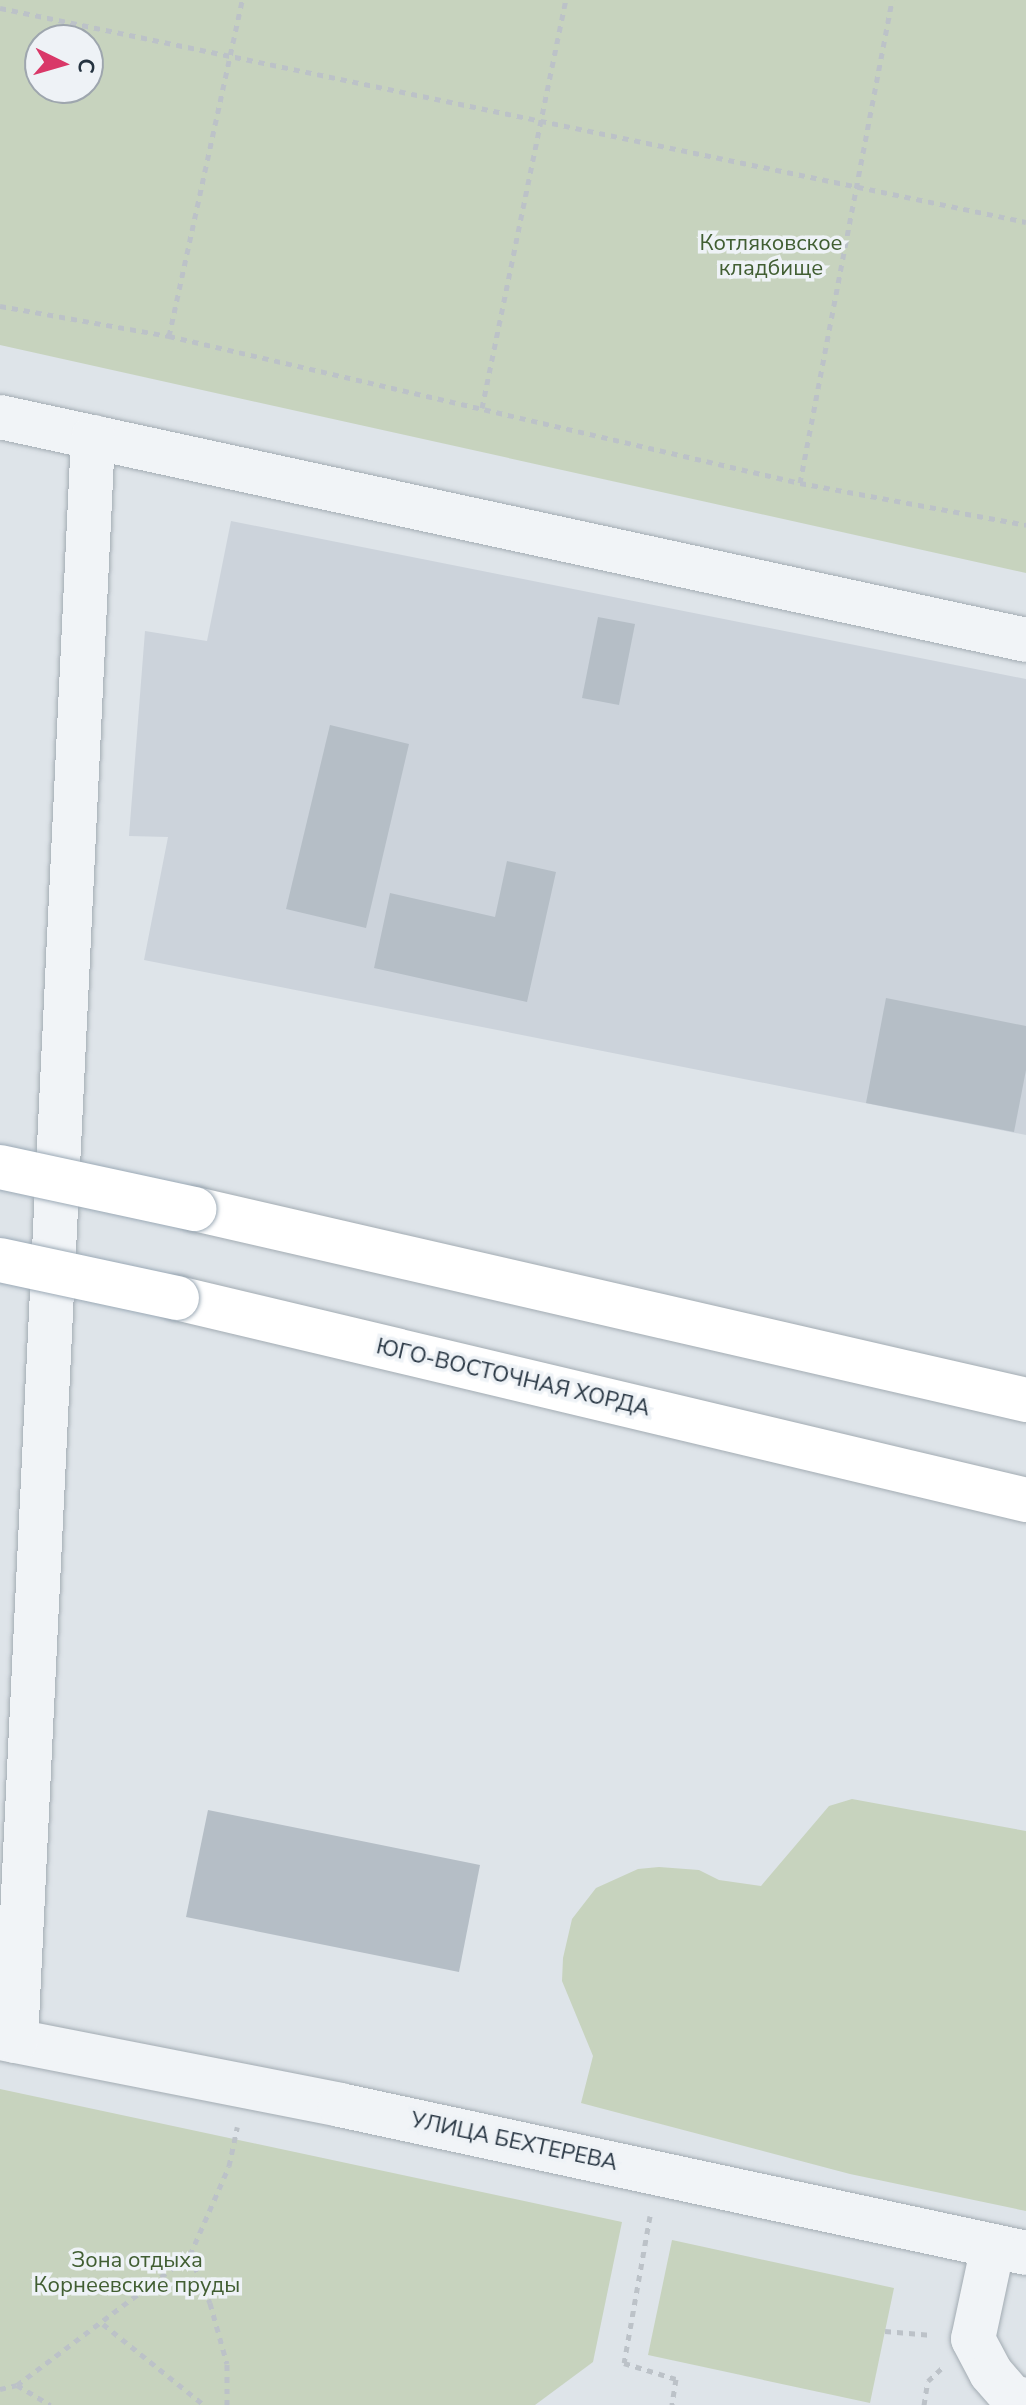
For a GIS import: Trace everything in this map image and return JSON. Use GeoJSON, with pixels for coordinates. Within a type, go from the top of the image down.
{"type":"FeatureCollection","features":[{"type":"Feature","properties":{"kind":"main road"},"geometry":{"type":"LineString","coordinates":[[0,1167],[1026,1400]]}},
{"type":"Feature","properties":{"kind":"main road","name":"ЮГО-ВОСТОЧНАЯ ХОРДА"},"geometry":{"type":"LineString","coordinates":[[0,1260],[177,1298],[1026,1500]]}},
{"type":"Feature","properties":{"kind":"street"},"geometry":{"type":"LineString","coordinates":[[0,417],[1026,640]]}},
{"type":"Feature","properties":{"kind":"street"},"geometry":{"type":"LineString","coordinates":[[8,2039],[93,437]]}},
{"type":"Feature","properties":{"kind":"street","name":"УЛИЦА БЕХТЕРЕВА"},"geometry":{"type":"LineString","coordinates":[[8,2039],[340,2105],[1010,2249]]}},
{"type":"Feature","properties":{"kind":"street"},"geometry":{"type":"LineString","coordinates":[[1010,2249],[973,2339],[991,2373],[1012,2397],[1026,2400]]}},
{"type":"Feature","properties":{"kind":"path"},"geometry":{"type":"LineString","coordinates":[[169,336],[242,0]]}},
{"type":"Feature","properties":{"kind":"path"},"geometry":{"type":"LineString","coordinates":[[482,408],[566,0]]}},
{"type":"Feature","properties":{"kind":"path"},"geometry":{"type":"LineString","coordinates":[[800,483],[892,0]]}},
{"type":"Feature","properties":{"kind":"path"},"geometry":{"type":"LineString","coordinates":[[0,8],[1026,222]]}},
{"type":"Feature","properties":{"kind":"path"},"geometry":{"type":"LineString","coordinates":[[0,306],[169,336],[800,483],[1026,525]]}},
{"type":"Feature","properties":{"kind":"path"},"geometry":{"type":"LineString","coordinates":[[0,2389],[17,2385],[103,2324],[190,2255],[229,2166],[238,2126]]}},
{"type":"Feature","properties":{"kind":"path"},"geometry":{"type":"LineString","coordinates":[[650,2216],[624,2363],[676,2379],[672,2405]]}},
{"type":"Feature","properties":{"kind":"path"},"geometry":{"type":"LineString","coordinates":[[190,2255],[210,2303],[227,2364],[227,2405]]}},
{"type":"Feature","properties":{"kind":"path"},"geometry":{"type":"LineString","coordinates":[[103,2324],[204,2405]]}},
{"type":"Feature","properties":{"kind":"path"},"geometry":{"type":"LineString","coordinates":[[17,2385],[50,2405]]}},
{"type":"Feature","properties":{"kind":"shaded area"},"geometry":{"type":"Polygon","coordinates":[[[231,521],[1026,679],[1026,1135],[144,960],[168,837],[129,836],[145,631],[207,641],[231,521]]]}},
{"type":"Feature","properties":{"kind":"green space","name":"Котляковское кладбище"},"geometry":{"type":"Polygon","coordinates":[[[0,0],[1026,0],[1026,573],[0,345],[0,0]]]}},
{"type":"Feature","properties":{"kind":"green space"},"geometry":{"type":"Polygon","coordinates":[[[852,1799],[1026,1831],[1026,2211],[850,2174],[581,2103],[593,2056],[562,1981],[563,1958],[572,1919],[596,1888],[638,1869],[659,1867],[699,1870],[719,1880],[761,1886],[829,1806],[852,1799]]]}},
{"type":"Feature","properties":{"kind":"green space","name":"Зона отдыха Корнеевские пруды"},"geometry":{"type":"Polygon","coordinates":[[[0,2089],[622,2222],[593,2362],[535,2405],[0,2405],[0,2089]]]}},
{"type":"Feature","properties":{"kind":"green space"},"geometry":{"type":"Polygon","coordinates":[[[672,2240],[894,2288],[870,2403],[648,2355],[672,2240]]]}},
{"type":"Feature","properties":{"kind":"building"},"geometry":{"type":"Polygon","coordinates":[[[598,617],[635,624],[619,705],[582,698],[598,617]]]}},
{"type":"Feature","properties":{"kind":"building"},"geometry":{"type":"Polygon","coordinates":[[[330,725],[409,744],[366,928],[286,909],[330,725]]]}},
{"type":"Feature","properties":{"kind":"building"},"geometry":{"type":"Polygon","coordinates":[[[507,861],[556,872],[527,1002],[374,968],[390,893],[495,917],[507,861]]]}},
{"type":"Feature","properties":{"kind":"building"},"geometry":{"type":"Polygon","coordinates":[[[886,998],[1026,1026],[1026,1070],[1014,1132],[866,1103],[886,998]]]}},
{"type":"Feature","properties":{"kind":"building"},"geometry":{"type":"Polygon","coordinates":[[[208,1810],[480,1865],[459,1972],[186,1917],[208,1810]]]}}]}
